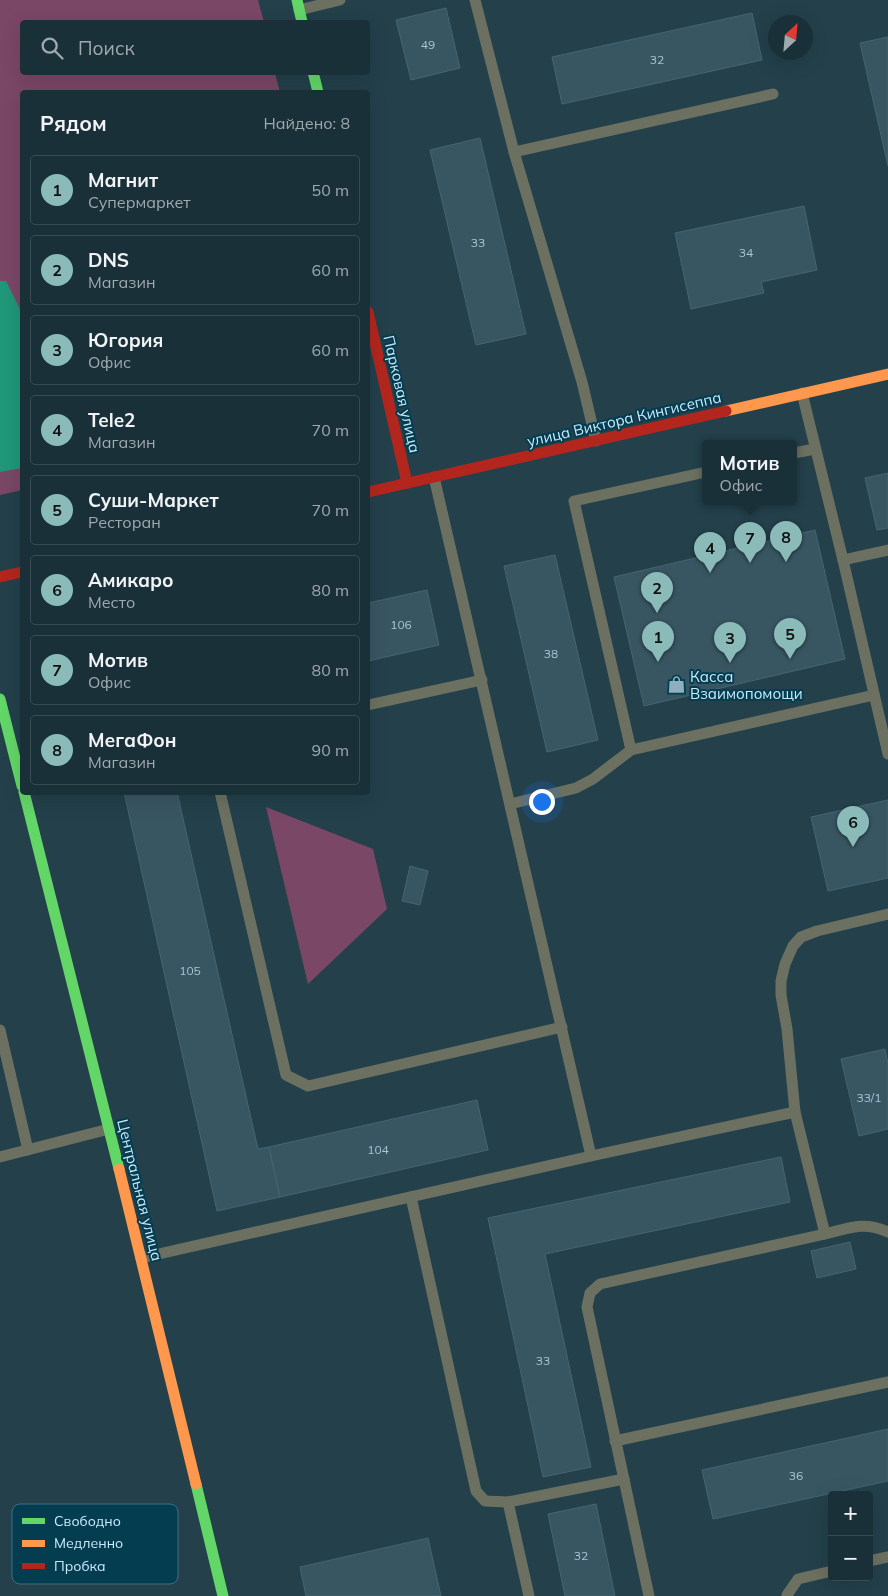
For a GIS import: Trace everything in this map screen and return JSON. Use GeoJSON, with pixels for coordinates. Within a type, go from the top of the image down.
{"type":"FeatureCollection","features":[{"type":"Feature","properties":{"kind":"street"},"geometry":{"type":"LineString","coordinates":[[298,5],[302,20]]}},
{"type":"Feature","properties":{"kind":"street"},"geometry":{"type":"LineString","coordinates":[[314,75],[318,90]]}},
{"type":"Feature","properties":{"kind":"street","name":"Парковая улица"},"geometry":{"type":"LineString","coordinates":[[370,321],[407,483]]}},
{"type":"Feature","properties":{"kind":"street","name":"улица Виктора Кингисеппа"},"geometry":{"type":"LineString","coordinates":[[370,492],[888,374]]}},
{"type":"Feature","properties":{"kind":"street"},"geometry":{"type":"LineString","coordinates":[[0,576],[20,572]]}},
{"type":"Feature","properties":{"kind":"street"},"geometry":{"type":"LineString","coordinates":[[0,699],[4,727],[20,779]]}},
{"type":"Feature","properties":{"kind":"street","name":"Центральная улица"},"geometry":{"type":"LineString","coordinates":[[25,795],[141,1258],[223,1596]]}},
{"type":"Feature","properties":{"kind":"lane"},"geometry":{"type":"LineString","coordinates":[[298,5],[340,0]]}},
{"type":"Feature","properties":{"kind":"lane"},"geometry":{"type":"LineString","coordinates":[[475,0],[514,152],[580,375],[596,441]]}},
{"type":"Feature","properties":{"kind":"lane"},"geometry":{"type":"LineString","coordinates":[[514,152],[773,94]]}},
{"type":"Feature","properties":{"kind":"lane"},"geometry":{"type":"LineString","coordinates":[[802,393],[844,560],[888,754]]}},
{"type":"Feature","properties":{"kind":"lane"},"geometry":{"type":"LineString","coordinates":[[797,452],[815,449]]}},
{"type":"Feature","properties":{"kind":"lane"},"geometry":{"type":"LineString","coordinates":[[631,750],[574,501],[702,473]]}},
{"type":"Feature","properties":{"kind":"lane"},"geometry":{"type":"LineString","coordinates":[[434,477],[591,1156]]}},
{"type":"Feature","properties":{"kind":"lane"},"geometry":{"type":"LineString","coordinates":[[844,560],[888,550]]}},
{"type":"Feature","properties":{"kind":"lane"},"geometry":{"type":"LineString","coordinates":[[370,704],[482,680]]}},
{"type":"Feature","properties":{"kind":"lane"},"geometry":{"type":"LineString","coordinates":[[510,804],[576,788],[593,779],[631,750],[874,695]]}},
{"type":"Feature","properties":{"kind":"lane"},"geometry":{"type":"LineString","coordinates":[[221,795],[286,1075],[308,1086],[562,1027]]}},
{"type":"Feature","properties":{"kind":"lane"},"geometry":{"type":"LineString","coordinates":[[825,1234],[795,1112],[787,1029],[781,995],[781,980],[785,964],[793,946],[801,937],[817,930],[888,914]]}},
{"type":"Feature","properties":{"kind":"lane"},"geometry":{"type":"LineString","coordinates":[[0,1030],[28,1150]]}},
{"type":"Feature","properties":{"kind":"lane"},"geometry":{"type":"LineString","coordinates":[[141,1258],[591,1156],[795,1112]]}},
{"type":"Feature","properties":{"kind":"lane"},"geometry":{"type":"LineString","coordinates":[[0,1157],[109,1129]]}},
{"type":"Feature","properties":{"kind":"lane"},"geometry":{"type":"LineString","coordinates":[[411,1197],[476,1491],[485,1501],[508,1502],[624,1479]]}},
{"type":"Feature","properties":{"kind":"lane"},"geometry":{"type":"LineString","coordinates":[[649,1596],[587,1308],[590,1293],[600,1284],[862,1226],[877,1227],[888,1232]]}},
{"type":"Feature","properties":{"kind":"lane"},"geometry":{"type":"LineString","coordinates":[[615,1441],[888,1382]]}},
{"type":"Feature","properties":{"kind":"lane"},"geometry":{"type":"LineString","coordinates":[[508,1502],[529,1596]]}},
{"type":"Feature","properties":{"kind":"lane"},"geometry":{"type":"LineString","coordinates":[[873,1561],[888,1557]]}},
{"type":"Feature","properties":{"kind":"lane"},"geometry":{"type":"LineString","coordinates":[[785,1596],[798,1579],[828,1572]]}},
{"type":"Feature","properties":{"kind":"shaded area"},"geometry":{"type":"Polygon","coordinates":[[[0,0],[258,0],[263,20],[20,20],[20,75],[276,75],[279,90],[20,90],[20,490],[0,495],[0,0]]]}},
{"type":"Feature","properties":{"kind":"shaded area"},"geometry":{"type":"Polygon","coordinates":[[[0,281],[6,281],[20,309],[20,468],[0,472],[0,281]]]}},
{"type":"Feature","properties":{"kind":"shaded area"},"geometry":{"type":"Polygon","coordinates":[[[266,807],[373,849],[387,909],[308,984],[266,807]]]}},
{"type":"Feature","properties":{"kind":"building"},"geometry":{"type":"Polygon","coordinates":[[[446,8],[460,68],[411,80],[396,20],[446,8]]]}},
{"type":"Feature","properties":{"kind":"building"},"geometry":{"type":"Polygon","coordinates":[[[752,13],[762,60],[562,104],[552,57],[752,13]]]}},
{"type":"Feature","properties":{"kind":"building"},"geometry":{"type":"Polygon","coordinates":[[[888,37],[888,166],[860,43],[888,37]]]}},
{"type":"Feature","properties":{"kind":"building"},"geometry":{"type":"Polygon","coordinates":[[[480,138],[526,334],[476,345],[430,150],[480,138]]]}},
{"type":"Feature","properties":{"kind":"building"},"geometry":{"type":"Polygon","coordinates":[[[804,206],[817,270],[761,282],[764,293],[691,309],[675,233],[804,206]]]}},
{"type":"Feature","properties":{"kind":"building"},"geometry":{"type":"Polygon","coordinates":[[[888,473],[888,528],[877,530],[865,478],[888,473]]]}},
{"type":"Feature","properties":{"kind":"building"},"geometry":{"type":"Polygon","coordinates":[[[815,530],[845,659],[644,706],[614,577],[815,530]]]}},
{"type":"Feature","properties":{"kind":"building"},"geometry":{"type":"Polygon","coordinates":[[[555,555],[598,740],[547,752],[504,566],[555,555]]]}},
{"type":"Feature","properties":{"kind":"building"},"geometry":{"type":"Polygon","coordinates":[[[427,590],[439,645],[370,661],[370,603],[427,590]]]}},
{"type":"Feature","properties":{"kind":"building"},"geometry":{"type":"Polygon","coordinates":[[[125,795],[178,795],[258,1149],[269,1147],[280,1197],[217,1211],[125,795]]]}},
{"type":"Feature","properties":{"kind":"building"},"geometry":{"type":"Polygon","coordinates":[[[888,800],[888,878],[828,891],[811,817],[888,800]]]}},
{"type":"Feature","properties":{"kind":"building"},"geometry":{"type":"Polygon","coordinates":[[[410,866],[428,871],[420,905],[402,901],[410,866]]]}},
{"type":"Feature","properties":{"kind":"building"},"geometry":{"type":"Polygon","coordinates":[[[885,1049],[888,1064],[888,1129],[859,1136],[841,1059],[885,1049]]]}},
{"type":"Feature","properties":{"kind":"building"},"geometry":{"type":"Polygon","coordinates":[[[477,1100],[488,1150],[280,1197],[269,1147],[477,1100]]]}},
{"type":"Feature","properties":{"kind":"building"},"geometry":{"type":"Polygon","coordinates":[[[781,1157],[790,1202],[545,1254],[591,1467],[543,1477],[488,1218],[781,1157]]]}},
{"type":"Feature","properties":{"kind":"building"},"geometry":{"type":"Polygon","coordinates":[[[850,1242],[856,1269],[817,1278],[811,1251],[850,1242]]]}},
{"type":"Feature","properties":{"kind":"building"},"geometry":{"type":"Polygon","coordinates":[[[888,1429],[888,1481],[842,1491],[828,1491],[828,1494],[713,1519],[702,1470],[888,1429]]]}},
{"type":"Feature","properties":{"kind":"building"},"geometry":{"type":"Polygon","coordinates":[[[596,1504],[615,1596],[565,1596],[548,1514],[596,1504]]]}},
{"type":"Feature","properties":{"kind":"building"},"geometry":{"type":"Polygon","coordinates":[[[428,1538],[441,1596],[306,1596],[300,1567],[428,1538]]]}},
{"type":"Feature","properties":{"kind":"traffic: fast"},"geometry":{"type":"LineString","coordinates":[[297,0],[302,20]]}},
{"type":"Feature","properties":{"kind":"traffic: fast"},"geometry":{"type":"LineString","coordinates":[[314,75],[318,90]]}},
{"type":"Feature","properties":{"kind":"traffic: fast"},"geometry":{"type":"LineString","coordinates":[[0,699],[20,778]]}},
{"type":"Feature","properties":{"kind":"traffic: fast"},"geometry":{"type":"LineString","coordinates":[[25,795],[119,1169]]}},
{"type":"Feature","properties":{"kind":"traffic: fast"},"geometry":{"type":"LineString","coordinates":[[196,1484],[223,1596]]}},
{"type":"Feature","properties":{"kind":"traffic: slow"},"geometry":{"type":"LineString","coordinates":[[726,411],[888,374]]}},
{"type":"Feature","properties":{"kind":"traffic: slow"},"geometry":{"type":"LineString","coordinates":[[119,1169],[196,1484]]}},
{"type":"Feature","properties":{"kind":"traffic: jam"},"geometry":{"type":"LineString","coordinates":[[370,321],[407,483]]}},
{"type":"Feature","properties":{"kind":"traffic: jam"},"geometry":{"type":"LineString","coordinates":[[370,492],[726,411]]}},
{"type":"Feature","properties":{"kind":"traffic: jam"},"geometry":{"type":"LineString","coordinates":[[0,577],[20,572]]}},
{"type":"Feature","properties":{"kind":"place","name":"МегаФон"},"geometry":{"type":"Point","coordinates":[786,562]}},
{"type":"Feature","properties":{"kind":"place","name":"Мотив"},"geometry":{"type":"Point","coordinates":[750,563]}},
{"type":"Feature","properties":{"kind":"place","name":"Tele2"},"geometry":{"type":"Point","coordinates":[710,573]}},
{"type":"Feature","properties":{"kind":"place","name":"DNS"},"geometry":{"type":"Point","coordinates":[657,613]}},
{"type":"Feature","properties":{"kind":"place","name":"Суши-Маркет"},"geometry":{"type":"Point","coordinates":[790,659]}},
{"type":"Feature","properties":{"kind":"place","name":"Магнит"},"geometry":{"type":"Point","coordinates":[658,662]}},
{"type":"Feature","properties":{"kind":"place","name":"Югория"},"geometry":{"type":"Point","coordinates":[730,663]}},
{"type":"Feature","properties":{"kind":"place","name":"Касса Взаимопомощи"},"geometry":{"type":"Point","coordinates":[676,685]}},
{"type":"Feature","properties":{"kind":"place","name":"Амикаро"},"geometry":{"type":"Point","coordinates":[853,847]}}]}
